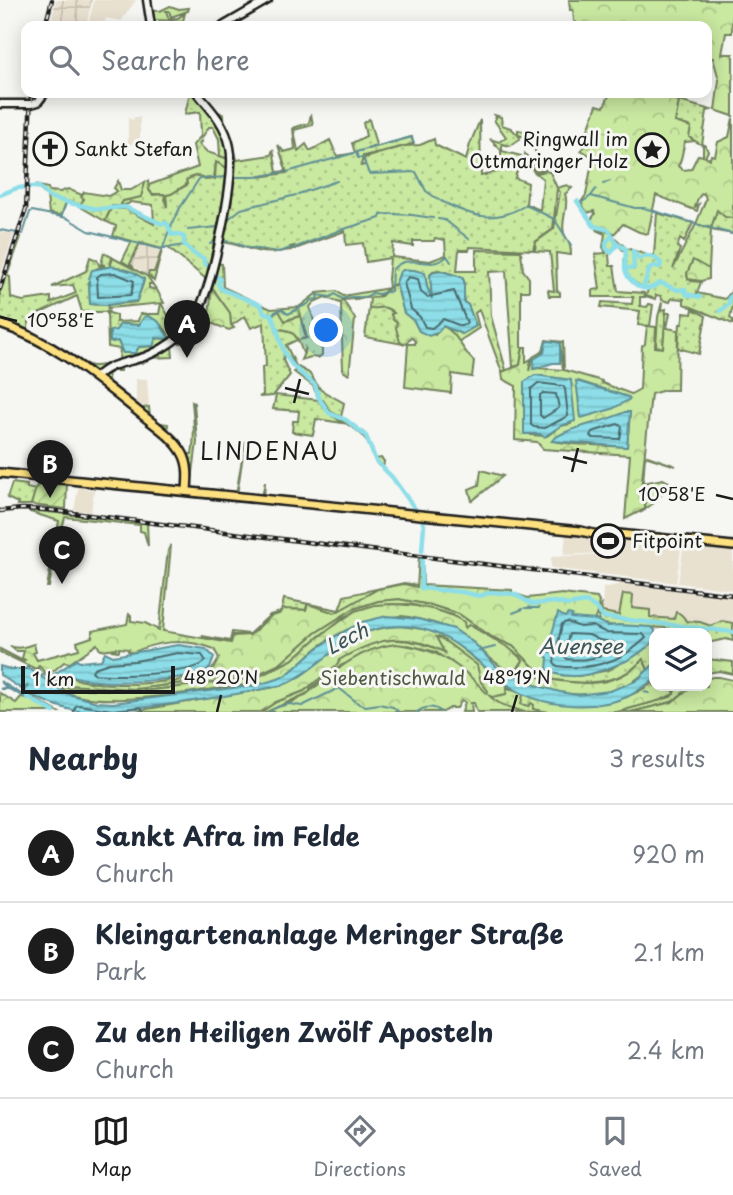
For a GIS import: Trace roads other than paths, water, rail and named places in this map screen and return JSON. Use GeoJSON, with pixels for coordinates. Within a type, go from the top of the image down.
{"type":"FeatureCollection","features":[{"type":"Feature","properties":{"kind":"main road"},"geometry":{"type":"LineString","coordinates":[[147,0],[150,21]]}},
{"type":"Feature","properties":{"kind":"main road"},"geometry":{"type":"LineString","coordinates":[[232,21],[268,0]]}},
{"type":"Feature","properties":{"kind":"main road"},"geometry":{"type":"LineString","coordinates":[[98,376],[113,365],[153,353],[180,335],[200,307],[212,267],[232,172],[229,141],[211,108],[202,98]]}},
{"type":"Feature","properties":{"kind":"main road"},"geometry":{"type":"LineString","coordinates":[[0,104],[36,102]]}},
{"type":"Feature","properties":{"kind":"main road"},"geometry":{"type":"LineString","coordinates":[[0,324],[43,342],[98,376],[177,445],[187,465],[189,489]]}},
{"type":"Feature","properties":{"kind":"main road"},"geometry":{"type":"LineString","coordinates":[[0,473],[189,489],[263,499],[733,546]]}},
{"type":"Feature","properties":{"kind":"water"},"geometry":{"type":"Polygon","coordinates":[[[113,266],[133,272],[144,279],[137,301],[90,304],[89,279],[92,270],[113,266]]]}},
{"type":"Feature","properties":{"kind":"water"},"geometry":{"type":"Polygon","coordinates":[[[403,270],[425,273],[432,299],[430,275],[441,272],[461,277],[464,281],[464,302],[468,305],[476,326],[462,334],[443,326],[429,336],[419,331],[414,321],[404,313],[396,283],[403,270]]]}},
{"type":"Feature","properties":{"kind":"water"},"geometry":{"type":"Polygon","coordinates":[[[144,317],[158,321],[170,339],[156,338],[153,346],[139,347],[135,353],[123,353],[118,341],[110,342],[110,331],[116,330],[120,324],[139,325],[144,317]]]}},
{"type":"Feature","properties":{"kind":"water"},"geometry":{"type":"Polygon","coordinates":[[[546,342],[560,343],[560,363],[533,369],[534,359],[544,353],[546,342]]]}},
{"type":"Feature","properties":{"kind":"water"},"geometry":{"type":"Polygon","coordinates":[[[535,375],[571,380],[575,421],[544,437],[540,434],[524,434],[524,382],[535,375]]]}},
{"type":"Feature","properties":{"kind":"water"},"geometry":{"type":"Polygon","coordinates":[[[576,381],[630,399],[612,409],[581,418],[576,381]]]}},
{"type":"Feature","properties":{"kind":"water"},"geometry":{"type":"Polygon","coordinates":[[[630,412],[627,447],[552,441],[564,433],[630,412]]]}},
{"type":"Feature","properties":{"kind":"water","name":"Auensee"},"geometry":{"type":"Polygon","coordinates":[[[558,613],[565,617],[568,614],[572,615],[571,618],[596,620],[608,626],[652,628],[649,628],[649,646],[630,659],[598,672],[577,676],[547,670],[546,656],[548,651],[550,652],[558,613]]]}},
{"type":"Feature","properties":{"kind":"water","name":"Lech"},"geometry":{"type":"Polygon","coordinates":[[[387,616],[418,619],[454,629],[474,643],[498,668],[532,684],[560,692],[577,695],[610,691],[636,681],[649,669],[649,683],[630,695],[613,701],[582,705],[550,703],[521,693],[508,685],[453,642],[423,629],[406,626],[387,627],[356,637],[307,672],[280,686],[206,699],[126,709],[78,711],[33,696],[28,699],[9,689],[0,689],[6,687],[0,681],[23,695],[28,685],[23,690],[0,675],[0,666],[10,669],[27,667],[37,674],[40,673],[39,675],[65,693],[97,702],[113,703],[257,685],[288,674],[315,650],[362,622],[387,616]]]}},
{"type":"Feature","properties":{"kind":"water"},"geometry":{"type":"Polygon","coordinates":[[[178,645],[206,649],[214,657],[210,668],[189,676],[121,682],[71,677],[55,680],[53,675],[76,660],[101,660],[105,652],[113,656],[178,645]]]}},
{"type":"Feature","properties":{"kind":"waterway"},"geometry":{"type":"LineString","coordinates":[[356,152],[411,137],[414,143]]}},
{"type":"Feature","properties":{"kind":"waterway"},"geometry":{"type":"LineString","coordinates":[[356,152],[358,158],[361,158]]}},
{"type":"Feature","properties":{"kind":"waterway"},"geometry":{"type":"LineString","coordinates":[[287,172],[354,153]]}},
{"type":"Feature","properties":{"kind":"waterway"},"geometry":{"type":"LineString","coordinates":[[363,158],[369,174],[416,172],[426,191],[439,200]]}},
{"type":"Feature","properties":{"kind":"waterway"},"geometry":{"type":"LineString","coordinates":[[234,177],[284,172]]}},
{"type":"Feature","properties":{"kind":"waterway"},"geometry":{"type":"LineString","coordinates":[[170,228],[199,179],[226,177]]}},
{"type":"Feature","properties":{"kind":"waterway"},"geometry":{"type":"LineString","coordinates":[[298,194],[337,181]]}},
{"type":"Feature","properties":{"kind":"waterway"},"geometry":{"type":"LineString","coordinates":[[603,184],[610,181]]}},
{"type":"Feature","properties":{"kind":"waterway"},"geometry":{"type":"LineString","coordinates":[[0,195],[17,188],[31,187]]}},
{"type":"Feature","properties":{"kind":"waterway"},"geometry":{"type":"LineString","coordinates":[[33,187],[39,187],[49,197],[70,203],[97,209],[125,207],[162,224],[167,223],[172,235],[184,237],[184,244],[215,270],[221,289],[261,305],[264,313],[271,314],[283,349],[295,368]]}},
{"type":"Feature","properties":{"kind":"waterway"},"geometry":{"type":"LineString","coordinates":[[591,196],[596,189]]}},
{"type":"Feature","properties":{"kind":"waterway"},"geometry":{"type":"LineString","coordinates":[[227,220],[241,209],[296,195]]}},
{"type":"Feature","properties":{"kind":"waterway"},"geometry":{"type":"LineString","coordinates":[[581,203],[591,196],[635,208]]}},
{"type":"Feature","properties":{"kind":"waterway"},"geometry":{"type":"LineString","coordinates":[[61,217],[67,201]]}},
{"type":"Feature","properties":{"kind":"waterway"},"geometry":{"type":"LineString","coordinates":[[441,201],[483,216],[504,215],[526,205],[554,219]]}},
{"type":"Feature","properties":{"kind":"waterway"},"geometry":{"type":"LineString","coordinates":[[577,201],[594,226],[609,230],[617,244],[626,249],[625,268],[634,268],[633,251],[639,259],[645,256],[654,257],[661,263],[660,267],[650,268],[643,288]]}},
{"type":"Feature","properties":{"kind":"waterway"},"geometry":{"type":"LineString","coordinates":[[636,208],[694,223]]}},
{"type":"Feature","properties":{"kind":"waterway"},"geometry":{"type":"LineString","coordinates":[[0,230],[23,234],[32,211],[67,218],[89,231],[160,249],[185,245]]}},
{"type":"Feature","properties":{"kind":"waterway"},"geometry":{"type":"LineString","coordinates":[[344,229],[390,214]]}},
{"type":"Feature","properties":{"kind":"waterway"},"geometry":{"type":"LineString","coordinates":[[392,214],[411,215]]}},
{"type":"Feature","properties":{"kind":"waterway"},"geometry":{"type":"LineString","coordinates":[[412,215],[433,218]]}},
{"type":"Feature","properties":{"kind":"waterway"},"geometry":{"type":"LineString","coordinates":[[438,219],[445,220],[469,239]]}},
{"type":"Feature","properties":{"kind":"waterway"},"geometry":{"type":"LineString","coordinates":[[555,220],[571,245]]}},
{"type":"Feature","properties":{"kind":"waterway"},"geometry":{"type":"LineString","coordinates":[[695,224],[733,234]]}},
{"type":"Feature","properties":{"kind":"waterway"},"geometry":{"type":"LineString","coordinates":[[188,230],[218,227]]}},
{"type":"Feature","properties":{"kind":"waterway"},"geometry":{"type":"LineString","coordinates":[[294,248],[343,229]]}},
{"type":"Feature","properties":{"kind":"waterway"},"geometry":{"type":"LineString","coordinates":[[163,248],[169,230]]}},
{"type":"Feature","properties":{"kind":"waterway"},"geometry":{"type":"LineString","coordinates":[[612,236],[606,242],[606,248],[611,253],[617,244]]}},
{"type":"Feature","properties":{"kind":"waterway"},"geometry":{"type":"LineString","coordinates":[[223,241],[248,248]]}},
{"type":"Feature","properties":{"kind":"waterway"},"geometry":{"type":"LineString","coordinates":[[210,244],[215,242]]}},
{"type":"Feature","properties":{"kind":"waterway"},"geometry":{"type":"LineString","coordinates":[[250,248],[279,252],[291,248]]}},
{"type":"Feature","properties":{"kind":"waterway"},"geometry":{"type":"LineString","coordinates":[[299,308],[318,299],[317,295],[331,297],[335,294],[342,299],[391,291],[392,270],[398,264],[412,261],[434,263],[447,256],[451,262]]}},
{"type":"Feature","properties":{"kind":"waterway"},"geometry":{"type":"LineString","coordinates":[[625,268],[630,280],[642,288],[661,283],[678,290],[685,289],[686,294],[700,297]]}},
{"type":"Feature","properties":{"kind":"waterway"},"geometry":{"type":"LineString","coordinates":[[720,311],[729,304],[729,298],[733,295]]}},
{"type":"Feature","properties":{"kind":"waterway"},"geometry":{"type":"LineString","coordinates":[[271,314],[282,309],[288,314],[298,309]]}},
{"type":"Feature","properties":{"kind":"waterway"},"geometry":{"type":"LineString","coordinates":[[296,369],[315,385],[319,398],[329,413],[346,420],[366,436],[376,461],[392,477],[418,513]]}},
{"type":"Feature","properties":{"kind":"waterway"},"geometry":{"type":"LineString","coordinates":[[421,518],[424,525],[422,551]]}},
{"type":"Feature","properties":{"kind":"waterway"},"geometry":{"type":"LineString","coordinates":[[422,557],[421,588],[480,596],[492,592],[514,594],[532,604],[555,602],[568,605],[586,602],[595,607],[603,617],[733,632]]}},
{"type":"Feature","properties":{"kind":"waterway"},"geometry":{"type":"LineString","coordinates":[[525,608],[539,608]]}},
{"type":"Feature","properties":{"kind":"waterway"},"geometry":{"type":"LineString","coordinates":[[513,613],[523,609]]}},
{"type":"Feature","properties":{"kind":"waterway"},"geometry":{"type":"LineString","coordinates":[[479,651],[495,647]]}},
{"type":"Feature","properties":{"kind":"waterway"},"geometry":{"type":"LineString","coordinates":[[40,674],[51,678]]}},
{"type":"Feature","properties":{"kind":"waterway"},"geometry":{"type":"LineString","coordinates":[[281,706],[302,706],[339,688],[359,704],[379,704],[393,707],[399,712]]}},
{"type":"Feature","properties":{"kind":"waterway"},"geometry":{"type":"LineString","coordinates":[[644,692],[649,693]]}},
{"type":"Feature","properties":{"kind":"waterway"},"geometry":{"type":"LineString","coordinates":[[27,697],[54,712]]}},
{"type":"Feature","properties":{"kind":"waterway"},"geometry":{"type":"LineString","coordinates":[[269,712],[279,706]]}},
{"type":"Feature","properties":{"kind":"waterway"},"geometry":{"type":"LineString","coordinates":[[417,712],[429,708],[441,712]]}},
{"type":"Feature","properties":{"kind":"railway"},"geometry":{"type":"LineString","coordinates":[[46,21],[52,0]]}},
{"type":"Feature","properties":{"kind":"railway"},"geometry":{"type":"LineString","coordinates":[[0,289],[26,209],[31,98]]}},
{"type":"Feature","properties":{"kind":"railway"},"geometry":{"type":"LineString","coordinates":[[0,511],[49,510],[733,595]]}},
{"type":"Feature","properties":{"kind":"place","name":"Sankt Stefan"},"geometry":{"type":"Point","coordinates":[50,149]}},
{"type":"Feature","properties":{"kind":"place","name":"Ringwall im Ottmaringer Holz"},"geometry":{"type":"Point","coordinates":[652,150]}},
{"type":"Feature","properties":{"kind":"place","name":"Sankt Afra im Felde"},"geometry":{"type":"Point","coordinates":[187,358]}},
{"type":"Feature","properties":{"kind":"place","name":"Kleingartenanlage Meringer Straße"},"geometry":{"type":"Point","coordinates":[50,498]}},
{"type":"Feature","properties":{"kind":"place","name":"Fitpoint"},"geometry":{"type":"Point","coordinates":[608,541]}},
{"type":"Feature","properties":{"kind":"place","name":"Zu den Heiligen Zwölf Aposteln"},"geometry":{"type":"Point","coordinates":[62,584]}},
{"type":"Feature","properties":{"kind":"district","name":"LINDENAU"},"geometry":{"type":"Point","coordinates":[270,452]}},
{"type":"Feature","properties":{"kind":"park label","name":"Siebentischwald"},"geometry":{"type":"Point","coordinates":[393,678]}}]}
